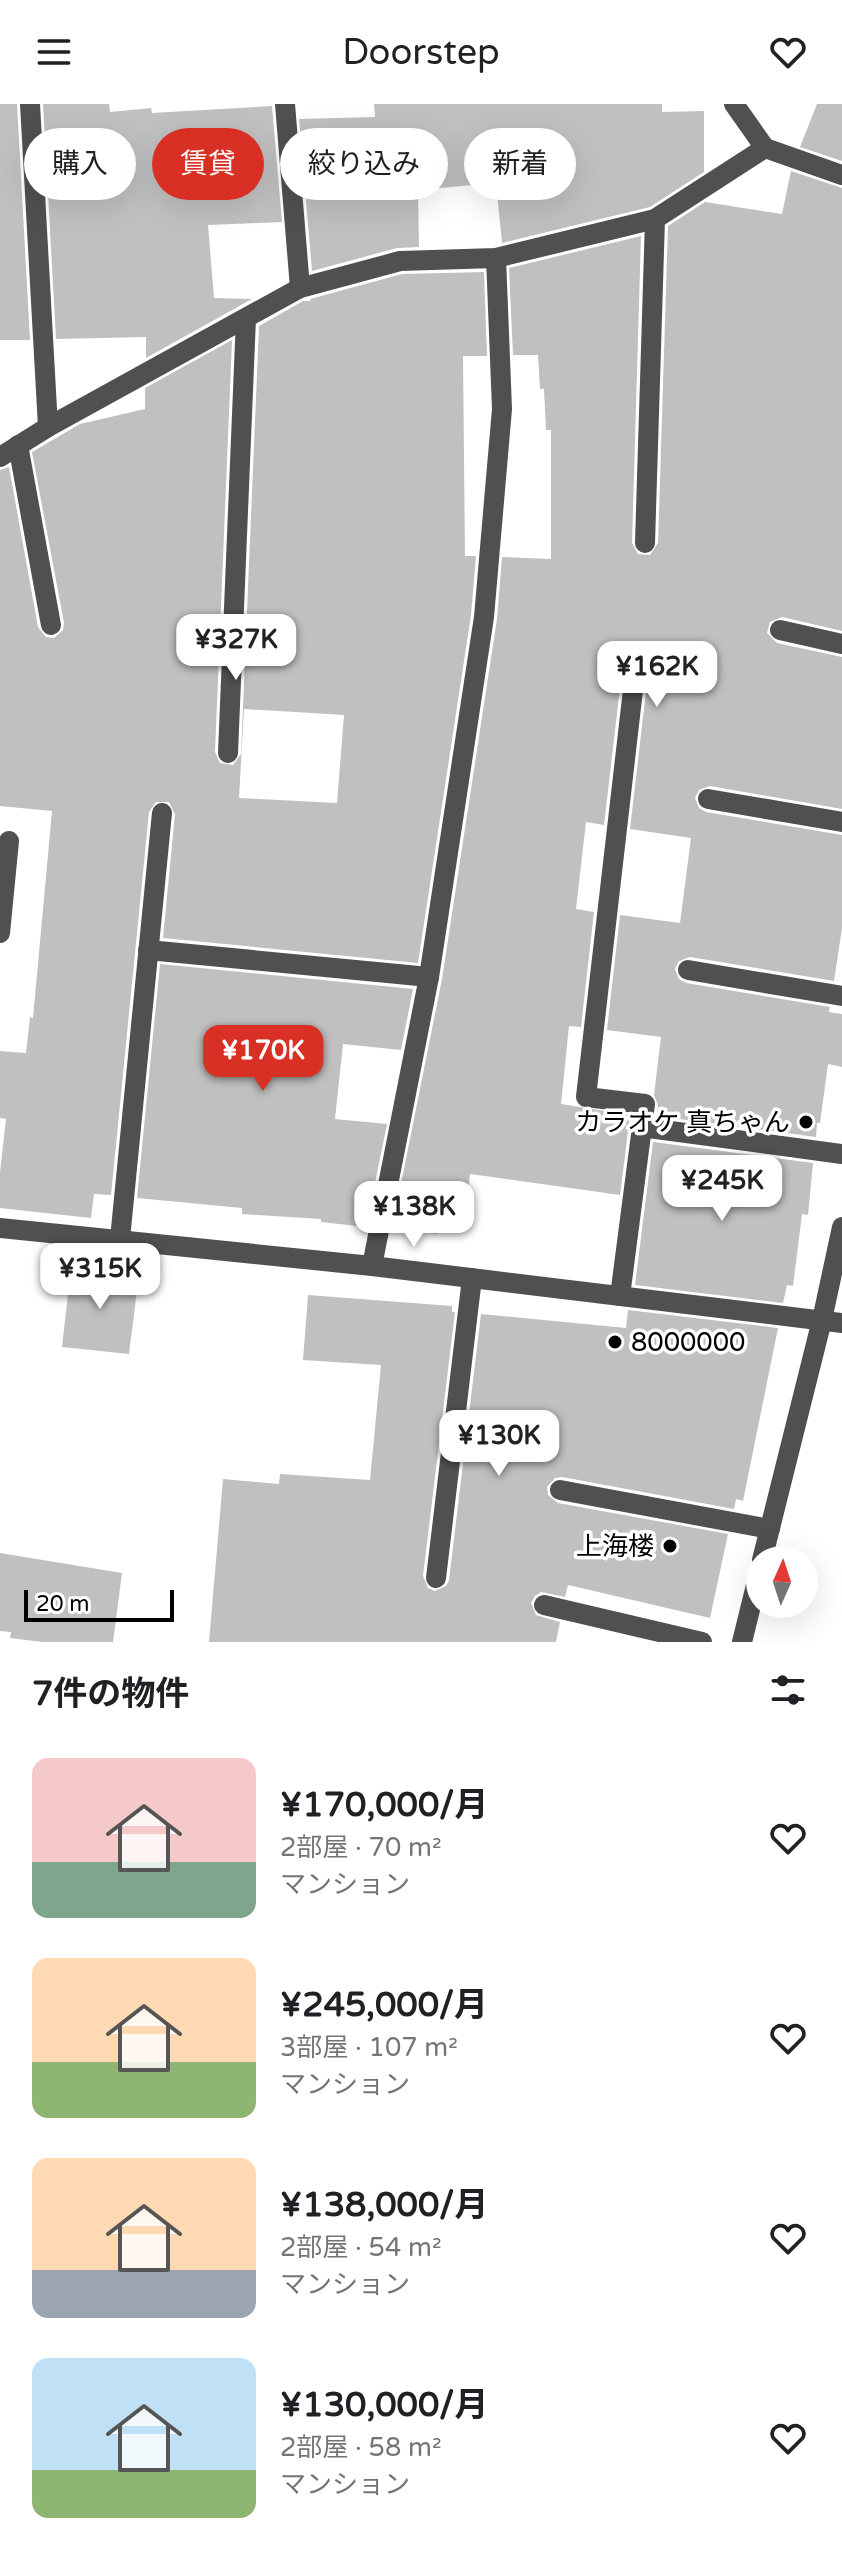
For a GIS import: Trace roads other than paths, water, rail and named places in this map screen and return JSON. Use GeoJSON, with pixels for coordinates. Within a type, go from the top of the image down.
{"type":"FeatureCollection","features":[{"type":"Feature","properties":{"kind":"street"},"geometry":{"type":"LineString","coordinates":[[30,104],[48,427]]}},
{"type":"Feature","properties":{"kind":"street"},"geometry":{"type":"LineString","coordinates":[[285,104],[300,288]]}},
{"type":"Feature","properties":{"kind":"street"},"geometry":{"type":"LineString","coordinates":[[734,104],[765,148],[842,175]]}},
{"type":"Feature","properties":{"kind":"street"},"geometry":{"type":"LineString","coordinates":[[0,457],[48,427],[300,288],[400,261],[496,258],[655,219],[765,148]]}},
{"type":"Feature","properties":{"kind":"street"},"geometry":{"type":"LineString","coordinates":[[645,543],[655,219]]}},
{"type":"Feature","properties":{"kind":"street"},"geometry":{"type":"LineString","coordinates":[[372,1266],[429,977],[485,602],[502,409],[496,258]]}},
{"type":"Feature","properties":{"kind":"street"},"geometry":{"type":"LineString","coordinates":[[228,753],[246,318]]}},
{"type":"Feature","properties":{"kind":"street"},"geometry":{"type":"LineString","coordinates":[[18,445],[51,625]]}},
{"type":"Feature","properties":{"kind":"street"},"geometry":{"type":"LineString","coordinates":[[780,630],[842,644]]}},
{"type":"Feature","properties":{"kind":"street"},"geometry":{"type":"LineString","coordinates":[[620,1296],[645,1104],[586,1097],[636,664]]}},
{"type":"Feature","properties":{"kind":"street"},"geometry":{"type":"LineString","coordinates":[[708,799],[842,822]]}},
{"type":"Feature","properties":{"kind":"street"},"geometry":{"type":"LineString","coordinates":[[120,1239],[162,813]]}},
{"type":"Feature","properties":{"kind":"street"},"geometry":{"type":"LineString","coordinates":[[0,933],[9,841]]}},
{"type":"Feature","properties":{"kind":"street"},"geometry":{"type":"LineString","coordinates":[[148,950],[429,977]]}},
{"type":"Feature","properties":{"kind":"street"},"geometry":{"type":"LineString","coordinates":[[688,970],[842,996]]}},
{"type":"Feature","properties":{"kind":"street"},"geometry":{"type":"LineString","coordinates":[[641,1127],[842,1154]]}},
{"type":"Feature","properties":{"kind":"street"},"geometry":{"type":"LineString","coordinates":[[766,1546],[832,1322],[842,1227]]}},
{"type":"Feature","properties":{"kind":"street"},"geometry":{"type":"LineString","coordinates":[[0,1228],[372,1266],[832,1322]]}},
{"type":"Feature","properties":{"kind":"street"},"geometry":{"type":"LineString","coordinates":[[436,1578],[472,1278]]}},
{"type":"Feature","properties":{"kind":"street"},"geometry":{"type":"LineString","coordinates":[[560,1490],[770,1529]]}},
{"type":"Feature","properties":{"kind":"street"},"geometry":{"type":"LineString","coordinates":[[544,1605],[702,1642]]}},
{"type":"Feature","properties":{"kind":"street"},"geometry":{"type":"LineString","coordinates":[[742,1642],[748,1618]]}},
{"type":"Feature","properties":{"kind":"place","name":"カラオケ 真ちゃん"},"geometry":{"type":"Point","coordinates":[806,1122]}},
{"type":"Feature","properties":{"kind":"place","name":"8000000"},"geometry":{"type":"Point","coordinates":[615,1342]}},
{"type":"Feature","properties":{"kind":"place","name":"上海楼"},"geometry":{"type":"Point","coordinates":[670,1546]}}]}
